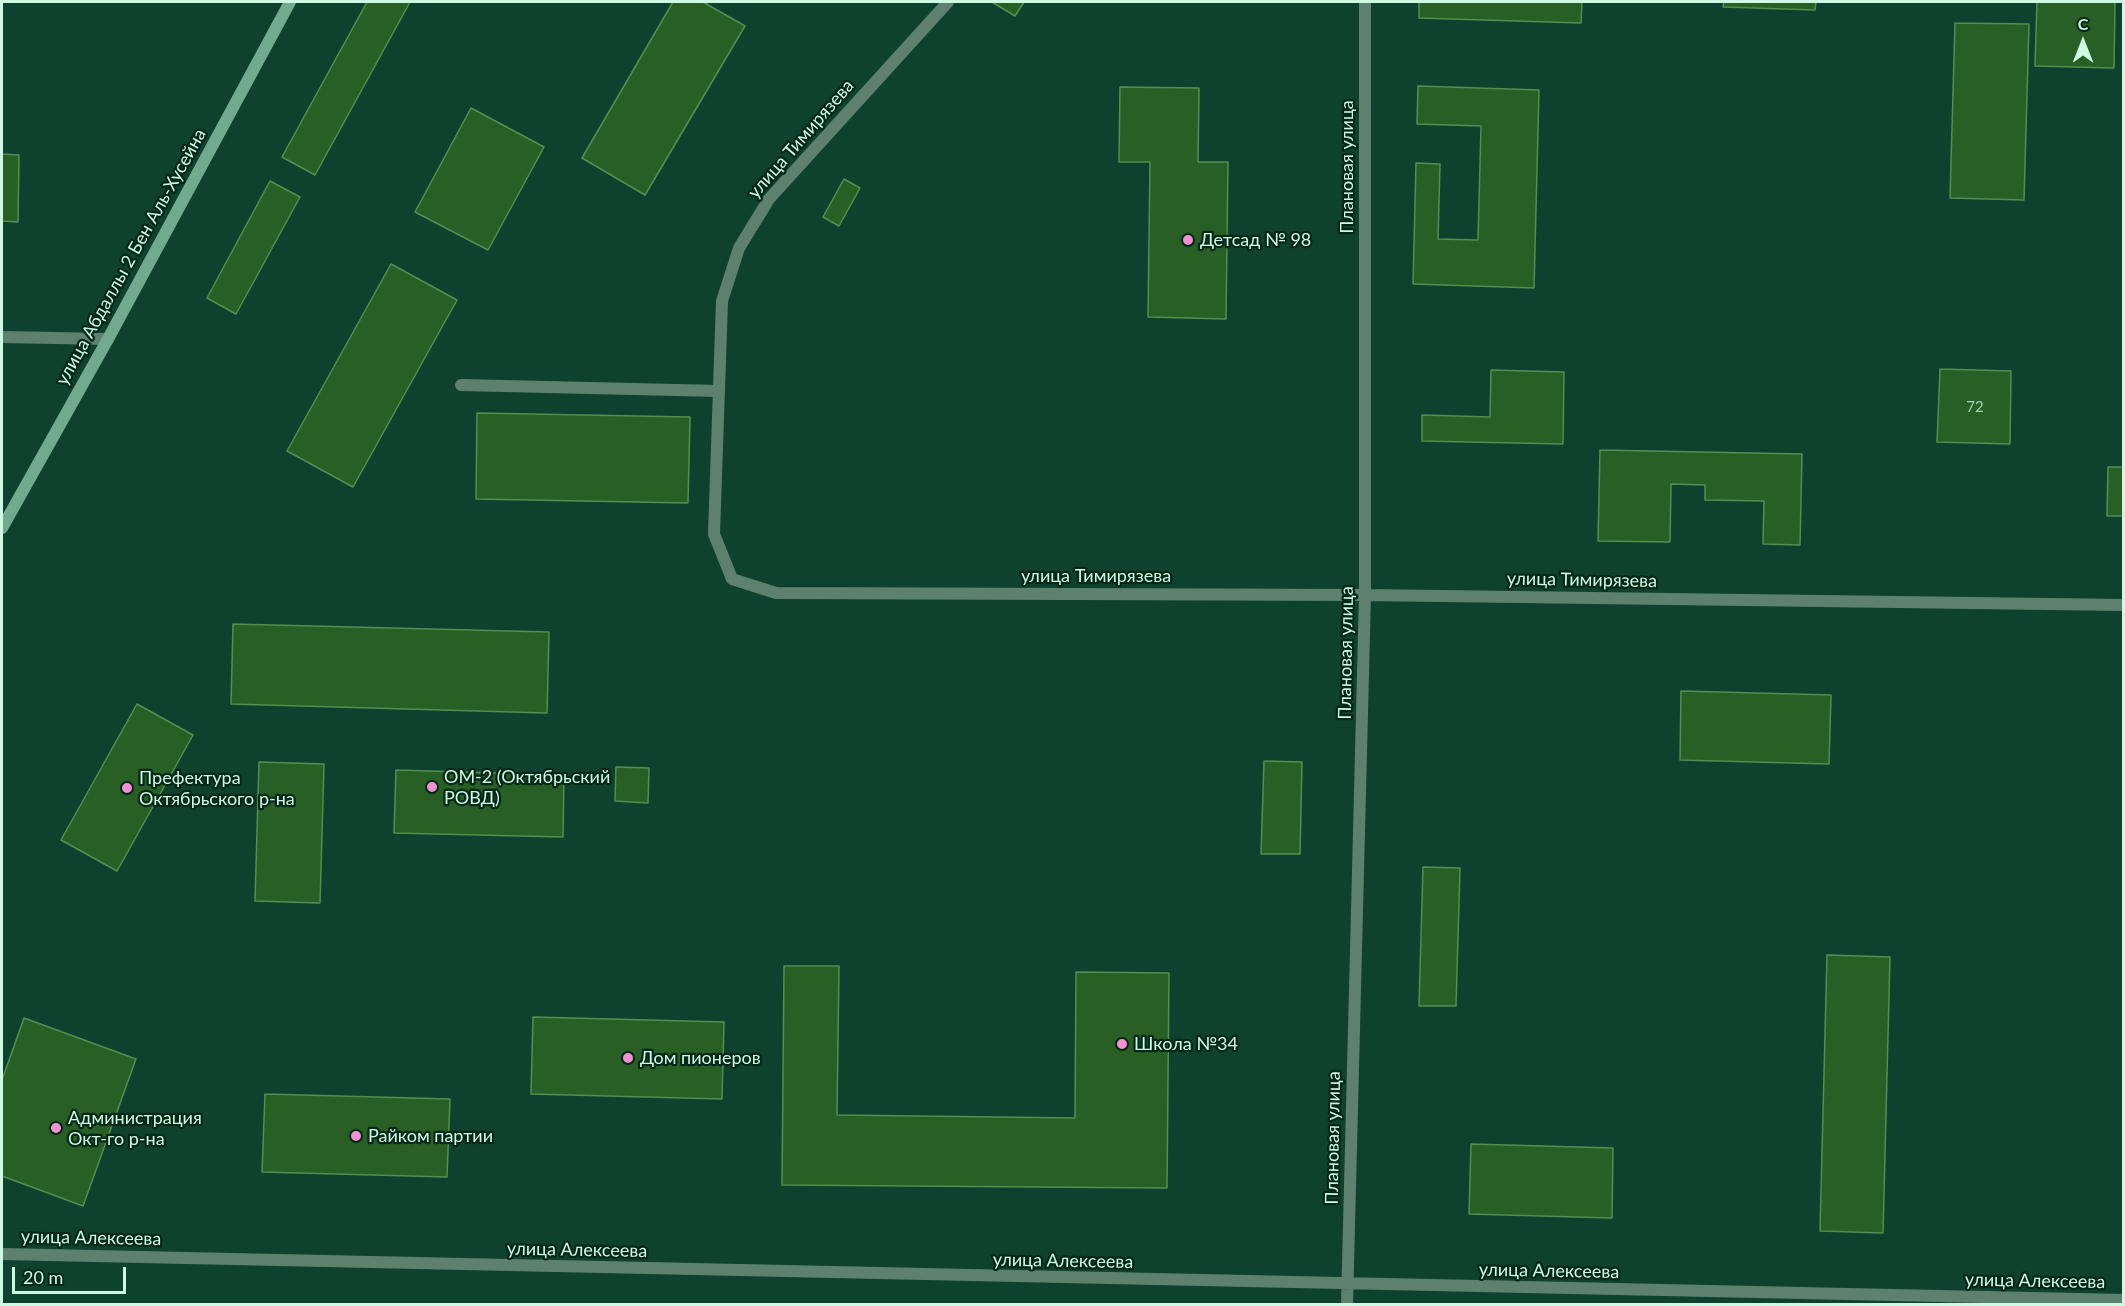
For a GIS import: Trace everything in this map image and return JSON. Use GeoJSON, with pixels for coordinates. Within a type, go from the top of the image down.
{"type":"FeatureCollection","features":[{"type":"Feature","properties":{"kind":"main road","name":"улица Абдаллы 2 Бен Аль-Хусейна"},"geometry":{"type":"LineString","coordinates":[[2,528],[108,339],[290,2]]}},
{"type":"Feature","properties":{"kind":"street","name":"улица Тимирязева"},"geometry":{"type":"LineString","coordinates":[[948,2],[769,199],[740,248],[722,301],[714,534],[732,579],[776,592],[1365,595],[2124,605]]}},
{"type":"Feature","properties":{"kind":"street","name":"Плановая улица"},"geometry":{"type":"LineString","coordinates":[[1347,1305],[1365,595],[1365,2]]}},
{"type":"Feature","properties":{"kind":"street"},"geometry":{"type":"LineString","coordinates":[[2,337],[108,339]]}},
{"type":"Feature","properties":{"kind":"street"},"geometry":{"type":"LineString","coordinates":[[461,385],[719,391]]}},
{"type":"Feature","properties":{"kind":"street","name":"улица Алексеева"},"geometry":{"type":"LineString","coordinates":[[2,1254],[1347,1285],[2124,1300]]}},
{"type":"Feature","properties":{"kind":"building"},"geometry":{"type":"Polygon","coordinates":[[[367,2],[410,2],[315,175],[282,157],[367,2]]]}},
{"type":"Feature","properties":{"kind":"building"},"geometry":{"type":"Polygon","coordinates":[[[673,2],[703,2],[745,26],[645,195],[582,158],[673,2]]]}},
{"type":"Feature","properties":{"kind":"building"},"geometry":{"type":"Polygon","coordinates":[[[992,2],[1024,2],[1015,16],[992,2]]]}},
{"type":"Feature","properties":{"kind":"building"},"geometry":{"type":"Polygon","coordinates":[[[1419,2],[1582,2],[1581,23],[1419,18],[1419,2]]]}},
{"type":"Feature","properties":{"kind":"building"},"geometry":{"type":"Polygon","coordinates":[[[1724,2],[1816,2],[1815,10],[1723,7],[1724,2]]]}},
{"type":"Feature","properties":{"kind":"building"},"geometry":{"type":"Polygon","coordinates":[[[2037,2],[2115,2],[2114,68],[2035,66],[2037,2]]]}},
{"type":"Feature","properties":{"kind":"building"},"geometry":{"type":"Polygon","coordinates":[[[1955,23],[2029,24],[2024,200],[1950,198],[1955,23]]]}},
{"type":"Feature","properties":{"kind":"building"},"geometry":{"type":"Polygon","coordinates":[[[1418,86],[1539,90],[1534,288],[1413,284],[1416,163],[1440,164],[1438,239],[1478,240],[1481,126],[1417,124],[1418,86]]]}},
{"type":"Feature","properties":{"kind":"building","name":"Детсад № 98"},"geometry":{"type":"Polygon","coordinates":[[[1120,87],[1199,88],[1198,162],[1228,162],[1226,319],[1148,317],[1150,162],[1119,162],[1120,87]]]}},
{"type":"Feature","properties":{"kind":"building"},"geometry":{"type":"Polygon","coordinates":[[[471,108],[544,147],[488,250],[415,212],[471,108]]]}},
{"type":"Feature","properties":{"kind":"building"},"geometry":{"type":"Polygon","coordinates":[[[2,154],[19,155],[18,222],[2,221],[2,154]]]}},
{"type":"Feature","properties":{"kind":"building"},"geometry":{"type":"Polygon","coordinates":[[[844,179],[860,188],[839,226],[823,217],[844,179]]]}},
{"type":"Feature","properties":{"kind":"building"},"geometry":{"type":"Polygon","coordinates":[[[270,181],[300,197],[236,314],[207,298],[270,181]]]}},
{"type":"Feature","properties":{"kind":"building"},"geometry":{"type":"Polygon","coordinates":[[[391,264],[457,300],[353,487],[287,451],[391,264]]]}},
{"type":"Feature","properties":{"kind":"building"},"geometry":{"type":"Polygon","coordinates":[[[1940,369],[2011,371],[2010,444],[1937,442],[1940,369]]]}},
{"type":"Feature","properties":{"kind":"building"},"geometry":{"type":"Polygon","coordinates":[[[1491,370],[1564,372],[1563,444],[1422,441],[1422,415],[1490,417],[1491,370]]]}},
{"type":"Feature","properties":{"kind":"building"},"geometry":{"type":"Polygon","coordinates":[[[477,413],[690,417],[688,503],[476,499],[477,413]]]}},
{"type":"Feature","properties":{"kind":"building"},"geometry":{"type":"Polygon","coordinates":[[[1600,450],[1802,454],[1800,545],[1763,544],[1764,501],[1705,500],[1705,485],[1671,484],[1670,542],[1598,541],[1600,450]]]}},
{"type":"Feature","properties":{"kind":"building"},"geometry":{"type":"Polygon","coordinates":[[[2108,467],[2124,467],[2124,516],[2107,516],[2108,467]]]}},
{"type":"Feature","properties":{"kind":"building"},"geometry":{"type":"Polygon","coordinates":[[[233,624],[549,632],[547,713],[231,704],[233,624]]]}},
{"type":"Feature","properties":{"kind":"building"},"geometry":{"type":"Polygon","coordinates":[[[1681,691],[1831,695],[1829,764],[1680,760],[1681,691]]]}},
{"type":"Feature","properties":{"kind":"building","name":"Префектура Октябрьского р-на"},"geometry":{"type":"Polygon","coordinates":[[[137,704],[193,735],[117,871],[61,840],[137,704]]]}},
{"type":"Feature","properties":{"kind":"building"},"geometry":{"type":"Polygon","coordinates":[[[1264,761],[1302,762],[1300,854],[1261,854],[1264,761]]]}},
{"type":"Feature","properties":{"kind":"building"},"geometry":{"type":"Polygon","coordinates":[[[259,762],[324,764],[320,903],[255,901],[259,762]]]}},
{"type":"Feature","properties":{"kind":"building"},"geometry":{"type":"Polygon","coordinates":[[[616,767],[649,768],[648,803],[615,801],[616,767]]]}},
{"type":"Feature","properties":{"kind":"building"},"geometry":{"type":"Polygon","coordinates":[[[396,770],[564,775],[563,837],[394,833],[396,770]]]}},
{"type":"Feature","properties":{"kind":"building"},"geometry":{"type":"Polygon","coordinates":[[[1423,867],[1460,868],[1456,1006],[1419,1006],[1423,867]]]}},
{"type":"Feature","properties":{"kind":"building"},"geometry":{"type":"Polygon","coordinates":[[[1827,955],[1890,957],[1883,1233],[1820,1231],[1827,955]]]}},
{"type":"Feature","properties":{"kind":"building","name":"Школа №34"},"geometry":{"type":"Polygon","coordinates":[[[784,966],[839,966],[837,1115],[1075,1118],[1076,972],[1169,973],[1167,1188],[782,1185],[784,966]]]}},
{"type":"Feature","properties":{"kind":"building","name":"Дом пионеров"},"geometry":{"type":"Polygon","coordinates":[[[533,1017],[724,1022],[722,1099],[531,1094],[533,1017]]]}},
{"type":"Feature","properties":{"kind":"building","name":"Администрация Окт-го р-на"},"geometry":{"type":"Polygon","coordinates":[[[24,1018],[136,1059],[83,1206],[2,1176],[2,1080],[24,1018]]]}},
{"type":"Feature","properties":{"kind":"building","name":"Райком партии"},"geometry":{"type":"Polygon","coordinates":[[[265,1094],[450,1099],[447,1177],[262,1172],[265,1094]]]}},
{"type":"Feature","properties":{"kind":"building"},"geometry":{"type":"Polygon","coordinates":[[[1471,1144],[1613,1148],[1612,1218],[1469,1214],[1471,1144]]]}},
{"type":"Feature","properties":{"kind":"place","name":"Детсад № 98"},"geometry":{"type":"Point","coordinates":[1188,240]}},
{"type":"Feature","properties":{"kind":"place","name":"ОМ-2 (Октябрьский РОВД)"},"geometry":{"type":"Point","coordinates":[432,787]}},
{"type":"Feature","properties":{"kind":"place","name":"Префектура Октябрьского р-на"},"geometry":{"type":"Point","coordinates":[127,788]}},
{"type":"Feature","properties":{"kind":"place","name":"Школа №34"},"geometry":{"type":"Point","coordinates":[1122,1044]}},
{"type":"Feature","properties":{"kind":"place","name":"Дом пионеров"},"geometry":{"type":"Point","coordinates":[628,1058]}},
{"type":"Feature","properties":{"kind":"place","name":"Администрация Окт-го р-на"},"geometry":{"type":"Point","coordinates":[56,1128]}},
{"type":"Feature","properties":{"kind":"place","name":"Райком партии"},"geometry":{"type":"Point","coordinates":[356,1136]}}]}
